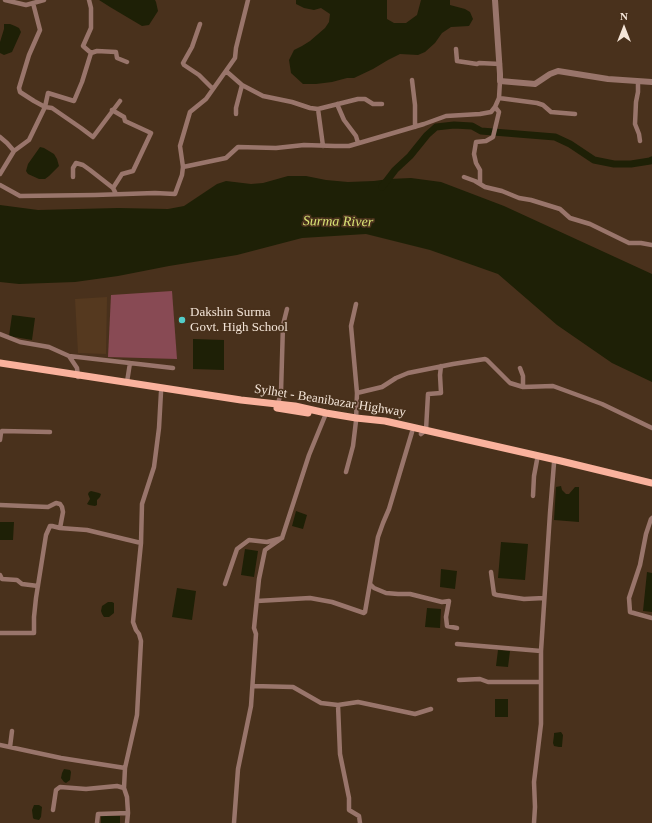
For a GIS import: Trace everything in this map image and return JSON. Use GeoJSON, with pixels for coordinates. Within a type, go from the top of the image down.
{"type":"FeatureCollection","features":[{"type":"Feature","properties":{"kind":"main road","name":"Sylhet - Beanibazar Highway"},"geometry":{"type":"LineString","coordinates":[[0,363],[161,392],[325,416],[356,420],[385,421],[423,432],[652,487]]}},
{"type":"Feature","properties":{"kind":"main road","name":"Sylhet - Beanibazar Highway"},"geometry":{"type":"LineString","coordinates":[[0,367],[34,370]]}},
{"type":"Feature","properties":{"kind":"main road","name":"Sylhet - Beanibazar Highway"},"geometry":{"type":"LineString","coordinates":[[78,377],[127,382],[241,400],[295,406],[412,432],[446,435],[561,461],[652,484]]}},
{"type":"Feature","properties":{"kind":"street"},"geometry":{"type":"LineString","coordinates":[[5,0],[26,4],[44,0]]}},
{"type":"Feature","properties":{"kind":"street"},"geometry":{"type":"LineString","coordinates":[[89,0],[91,8],[91,28],[83,46],[91,53]]}},
{"type":"Feature","properties":{"kind":"street"},"geometry":{"type":"LineString","coordinates":[[0,185],[20,196],[156,193],[175,194],[182,175],[183,167],[180,146],[190,112],[206,99],[235,58],[236,48],[248,0]]}},
{"type":"Feature","properties":{"kind":"street"},"geometry":{"type":"LineString","coordinates":[[183,167],[226,158],[238,147],[276,148],[304,146],[349,146],[415,127],[446,116],[491,112],[499,98],[500,81],[495,0]]}},
{"type":"Feature","properties":{"kind":"street"},"geometry":{"type":"LineString","coordinates":[[33,3],[40,30],[29,55],[19,88],[20,92],[45,107],[52,108],[93,137],[120,101]]}},
{"type":"Feature","properties":{"kind":"street"},"geometry":{"type":"LineString","coordinates":[[200,24],[192,47],[183,63],[213,90]]}},
{"type":"Feature","properties":{"kind":"street"},"geometry":{"type":"LineString","coordinates":[[456,49],[457,61],[477,64],[500,64]]}},
{"type":"Feature","properties":{"kind":"street"},"geometry":{"type":"LineString","coordinates":[[91,53],[97,51],[116,52],[117,58],[127,62]]}},
{"type":"Feature","properties":{"kind":"street"},"geometry":{"type":"LineString","coordinates":[[0,174],[14,151],[29,140],[45,107],[48,93],[74,101],[91,53]]}},
{"type":"Feature","properties":{"kind":"street"},"geometry":{"type":"LineString","coordinates":[[226,70],[242,85],[263,96],[292,102],[310,108],[318,109],[358,99],[365,99],[373,104],[382,104]]}},
{"type":"Feature","properties":{"kind":"street"},"geometry":{"type":"LineString","coordinates":[[500,81],[536,84],[550,74],[558,71],[608,79],[652,82]]}},
{"type":"Feature","properties":{"kind":"street"},"geometry":{"type":"LineString","coordinates":[[412,80],[415,105],[415,127]]}},
{"type":"Feature","properties":{"kind":"street"},"geometry":{"type":"LineString","coordinates":[[638,81],[635,124],[640,141]]}},
{"type":"Feature","properties":{"kind":"street"},"geometry":{"type":"LineString","coordinates":[[236,114],[236,108],[242,85]]}},
{"type":"Feature","properties":{"kind":"street"},"geometry":{"type":"LineString","coordinates":[[499,98],[537,103],[543,105],[551,112],[575,114]]}},
{"type":"Feature","properties":{"kind":"street"},"geometry":{"type":"LineString","coordinates":[[337,104],[344,120],[356,136],[358,144]]}},
{"type":"Feature","properties":{"kind":"street"},"geometry":{"type":"LineString","coordinates":[[480,184],[480,170],[476,163],[474,154],[476,142],[486,141],[493,137],[499,112],[495,107]]}},
{"type":"Feature","properties":{"kind":"street"},"geometry":{"type":"LineString","coordinates":[[318,109],[323,146]]}},
{"type":"Feature","properties":{"kind":"street"},"geometry":{"type":"LineString","coordinates":[[112,110],[124,116],[125,122],[152,133],[133,171],[122,174],[113,188]]}},
{"type":"Feature","properties":{"kind":"street"},"geometry":{"type":"LineString","coordinates":[[0,136],[14,151]]}},
{"type":"Feature","properties":{"kind":"street"},"geometry":{"type":"LineString","coordinates":[[73,177],[73,168],[76,163],[83,165],[113,188],[116,194]]}},
{"type":"Feature","properties":{"kind":"street"},"geometry":{"type":"LineString","coordinates":[[464,177],[485,187],[560,209],[570,218],[590,224],[629,243],[652,245]]}},
{"type":"Feature","properties":{"kind":"street"},"geometry":{"type":"LineString","coordinates":[[346,472],[353,446],[356,420],[357,393],[351,326],[356,304]]}},
{"type":"Feature","properties":{"kind":"street"},"geometry":{"type":"LineString","coordinates":[[278,404],[281,392],[283,325],[287,309]]}},
{"type":"Feature","properties":{"kind":"street"},"geometry":{"type":"LineString","coordinates":[[0,334],[20,342],[49,347],[69,356],[173,368]]}},
{"type":"Feature","properties":{"kind":"street"},"geometry":{"type":"LineString","coordinates":[[69,356],[77,368],[78,377]]}},
{"type":"Feature","properties":{"kind":"street"},"geometry":{"type":"LineString","coordinates":[[357,393],[382,387],[396,378],[408,373],[485,359],[510,383],[523,387],[554,386],[602,404],[652,428]]}},
{"type":"Feature","properties":{"kind":"street"},"geometry":{"type":"LineString","coordinates":[[127,382],[130,363]]}},
{"type":"Feature","properties":{"kind":"street"},"geometry":{"type":"LineString","coordinates":[[423,432],[428,394],[441,393],[441,366]]}},
{"type":"Feature","properties":{"kind":"street"},"geometry":{"type":"LineString","coordinates":[[520,368],[523,376],[523,387]]}},
{"type":"Feature","properties":{"kind":"street"},"geometry":{"type":"LineString","coordinates":[[127,823],[127,797],[124,788],[125,768],[137,715],[141,640],[133,622],[141,543],[142,504],[154,467],[159,428],[161,392]]}},
{"type":"Feature","properties":{"kind":"street"},"geometry":{"type":"LineString","coordinates":[[234,823],[238,769],[251,706],[256,634],[254,628],[259,579],[265,550],[282,538],[309,455],[325,416]]}},
{"type":"Feature","properties":{"kind":"street"},"geometry":{"type":"LineString","coordinates":[[0,446],[2,431],[50,432]]}},
{"type":"Feature","properties":{"kind":"street"},"geometry":{"type":"LineString","coordinates":[[257,600],[310,598],[332,602],[364,613],[366,610],[378,537],[389,509],[412,432]]}},
{"type":"Feature","properties":{"kind":"street"},"geometry":{"type":"LineString","coordinates":[[533,496],[534,476],[537,460]]}},
{"type":"Feature","properties":{"kind":"street"},"geometry":{"type":"LineString","coordinates":[[534,823],[534,782],[541,724],[541,651],[554,463]]}},
{"type":"Feature","properties":{"kind":"street"},"geometry":{"type":"LineString","coordinates":[[0,505],[48,506],[56,503],[60,504],[63,512],[60,528]]}},
{"type":"Feature","properties":{"kind":"street"},"geometry":{"type":"LineString","coordinates":[[652,518],[646,534],[640,565],[629,598],[630,612],[652,618]]}},
{"type":"Feature","properties":{"kind":"street"},"geometry":{"type":"LineString","coordinates":[[0,633],[34,633],[34,617],[38,586],[46,535],[50,526],[87,530],[141,543]]}},
{"type":"Feature","properties":{"kind":"street"},"geometry":{"type":"LineString","coordinates":[[225,584],[237,549],[249,540],[267,542],[282,538]]}},
{"type":"Feature","properties":{"kind":"street"},"geometry":{"type":"LineString","coordinates":[[491,572],[494,594],[524,599],[544,598]]}},
{"type":"Feature","properties":{"kind":"street"},"geometry":{"type":"LineString","coordinates":[[0,575],[2,579],[17,580],[22,584],[38,586]]}},
{"type":"Feature","properties":{"kind":"street"},"geometry":{"type":"LineString","coordinates":[[370,584],[374,588],[386,593],[410,594],[442,602],[449,601],[446,617],[447,626],[457,628]]}},
{"type":"Feature","properties":{"kind":"street"},"geometry":{"type":"LineString","coordinates":[[457,644],[541,651]]}},
{"type":"Feature","properties":{"kind":"street"},"geometry":{"type":"LineString","coordinates":[[458,680],[480,679],[488,682],[541,682]]}},
{"type":"Feature","properties":{"kind":"street"},"geometry":{"type":"LineString","coordinates":[[253,686],[293,686],[320,703],[338,705],[358,702],[415,714],[431,709]]}},
{"type":"Feature","properties":{"kind":"street"},"geometry":{"type":"LineString","coordinates":[[338,705],[340,754],[349,798],[349,810],[359,816],[360,823]]}},
{"type":"Feature","properties":{"kind":"street"},"geometry":{"type":"LineString","coordinates":[[10,747],[12,731]]}},
{"type":"Feature","properties":{"kind":"street"},"geometry":{"type":"LineString","coordinates":[[0,745],[61,758],[125,768]]}},
{"type":"Feature","properties":{"kind":"street"},"geometry":{"type":"LineString","coordinates":[[53,810],[56,790],[60,787],[86,789],[117,786],[124,788]]}},
{"type":"Feature","properties":{"kind":"street"},"geometry":{"type":"LineString","coordinates":[[97,823],[98,814],[128,812]]}},
{"type":"Feature","properties":{"kind":"shaded area"},"geometry":{"type":"Polygon","coordinates":[[[172,291],[177,359],[108,357],[111,295],[172,291]]]}},
{"type":"Feature","properties":{"kind":"shaded area"},"geometry":{"type":"Polygon","coordinates":[[[107,297],[106,354],[78,353],[75,299],[107,297]]]}},
{"type":"Feature","properties":{"kind":"water"},"geometry":{"type":"Polygon","coordinates":[[[99,0],[155,0],[158,11],[149,25],[142,26],[99,0]]]}},
{"type":"Feature","properties":{"kind":"water"},"geometry":{"type":"Polygon","coordinates":[[[296,0],[387,0],[387,19],[394,23],[406,23],[417,15],[421,0],[450,0],[450,5],[470,12],[473,19],[469,26],[451,27],[442,33],[435,43],[425,52],[418,55],[400,54],[354,78],[316,84],[303,84],[291,73],[289,60],[294,50],[310,41],[325,28],[329,22],[330,14],[321,8],[314,10],[304,8],[296,4],[296,0]]]}},
{"type":"Feature","properties":{"kind":"water"},"geometry":{"type":"Polygon","coordinates":[[[4,24],[15,26],[19,28],[21,32],[12,52],[4,55],[0,53],[0,42],[4,24]]]}},
{"type":"Feature","properties":{"kind":"water"},"geometry":{"type":"Polygon","coordinates":[[[40,147],[54,154],[59,166],[45,179],[39,179],[28,174],[26,171],[28,164],[40,147]]]}},
{"type":"Feature","properties":{"kind":"water","name":"Surma River"},"geometry":{"type":"Polygon","coordinates":[[[288,176],[306,176],[348,182],[411,178],[441,182],[504,206],[652,274],[652,382],[612,363],[557,325],[498,274],[430,250],[366,234],[302,238],[237,255],[75,282],[19,284],[0,282],[0,205],[38,210],[118,208],[168,209],[184,206],[217,184],[226,181],[251,184],[263,183],[288,176]]]}},
{"type":"Feature","properties":{"kind":"water"},"geometry":{"type":"Polygon","coordinates":[[[12,315],[35,318],[32,340],[9,336],[12,315]]]}},
{"type":"Feature","properties":{"kind":"water"},"geometry":{"type":"Polygon","coordinates":[[[193,339],[224,340],[224,370],[193,369],[193,339]]]}},
{"type":"Feature","properties":{"kind":"water"},"geometry":{"type":"Polygon","coordinates":[[[561,486],[562,490],[566,494],[569,494],[575,487],[579,487],[579,522],[554,520],[556,487],[561,486]]]}},
{"type":"Feature","properties":{"kind":"water"},"geometry":{"type":"Polygon","coordinates":[[[91,491],[101,494],[97,500],[97,505],[95,506],[87,504],[90,499],[88,494],[91,491]]]}},
{"type":"Feature","properties":{"kind":"water"},"geometry":{"type":"Polygon","coordinates":[[[296,511],[307,515],[303,529],[292,526],[296,511]]]}},
{"type":"Feature","properties":{"kind":"water"},"geometry":{"type":"Polygon","coordinates":[[[0,522],[14,522],[13,540],[0,540],[0,522]]]}},
{"type":"Feature","properties":{"kind":"water"},"geometry":{"type":"Polygon","coordinates":[[[501,542],[528,544],[525,580],[498,578],[501,542]]]}},
{"type":"Feature","properties":{"kind":"water"},"geometry":{"type":"Polygon","coordinates":[[[245,549],[258,551],[254,577],[241,575],[245,549]]]}},
{"type":"Feature","properties":{"kind":"water"},"geometry":{"type":"Polygon","coordinates":[[[441,569],[457,571],[455,589],[440,587],[441,569]]]}},
{"type":"Feature","properties":{"kind":"water"},"geometry":{"type":"Polygon","coordinates":[[[647,572],[652,573],[652,612],[643,611],[647,572]]]}},
{"type":"Feature","properties":{"kind":"water"},"geometry":{"type":"Polygon","coordinates":[[[177,588],[196,591],[192,620],[172,617],[177,588]]]}},
{"type":"Feature","properties":{"kind":"water"},"geometry":{"type":"Polygon","coordinates":[[[108,602],[114,603],[114,613],[109,617],[104,617],[101,611],[102,606],[108,602]]]}},
{"type":"Feature","properties":{"kind":"water"},"geometry":{"type":"Polygon","coordinates":[[[427,608],[441,609],[440,628],[425,627],[427,608]]]}},
{"type":"Feature","properties":{"kind":"water"},"geometry":{"type":"Polygon","coordinates":[[[498,650],[510,651],[508,667],[496,666],[498,650]]]}},
{"type":"Feature","properties":{"kind":"water"},"geometry":{"type":"Polygon","coordinates":[[[495,699],[508,699],[508,717],[495,717],[495,699]]]}},
{"type":"Feature","properties":{"kind":"water"},"geometry":{"type":"Polygon","coordinates":[[[561,732],[563,735],[562,747],[554,746],[554,733],[561,732]]]}},
{"type":"Feature","properties":{"kind":"water"},"geometry":{"type":"Polygon","coordinates":[[[64,769],[70,770],[71,772],[70,780],[66,783],[61,778],[64,769]]]}},
{"type":"Feature","properties":{"kind":"water"},"geometry":{"type":"Polygon","coordinates":[[[34,805],[39,805],[42,807],[41,817],[39,820],[33,818],[32,810],[34,805]]]}},
{"type":"Feature","properties":{"kind":"water"},"geometry":{"type":"Polygon","coordinates":[[[101,816],[120,816],[120,823],[101,823],[101,816]]]}},
{"type":"Feature","properties":{"kind":"waterway"},"geometry":{"type":"LineString","coordinates":[[382,187],[395,170],[436,127],[454,125],[472,126],[481,131],[555,137],[570,144],[594,160],[614,164],[631,164],[652,160]]}},
{"type":"Feature","properties":{"kind":"place","name":"Dakshin Surma Govt. High School"},"geometry":{"type":"Point","coordinates":[182,320]}}]}
